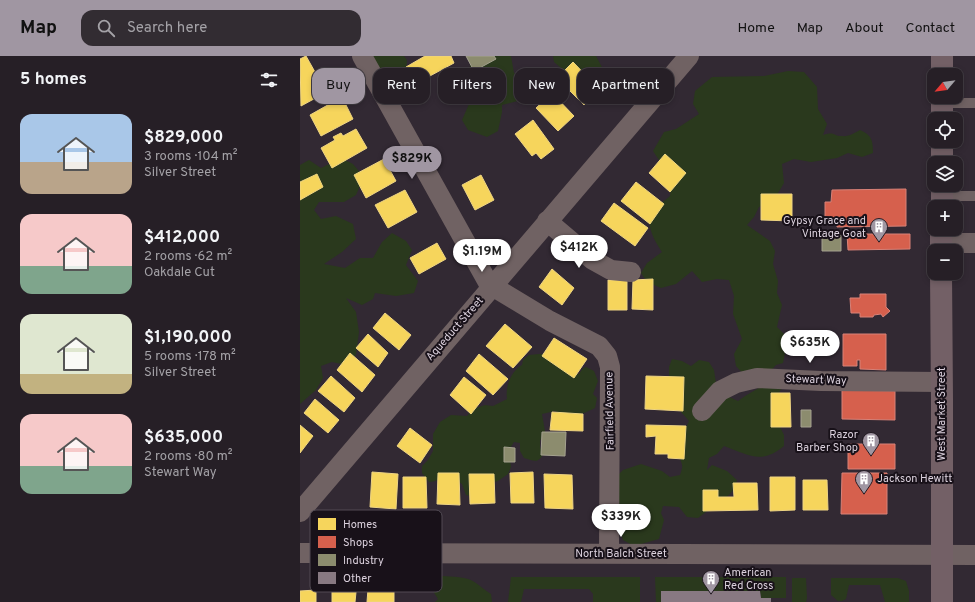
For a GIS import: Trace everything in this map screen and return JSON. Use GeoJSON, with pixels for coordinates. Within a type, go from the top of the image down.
{"type":"FeatureCollection","features":[{"type":"Feature","properties":{"kind":"main road"},"geometry":{"type":"LineString","coordinates":[[942,56],[942,68]]}},
{"type":"Feature","properties":{"kind":"main road","name":"West Market Street"},"geometry":{"type":"LineString","coordinates":[[941,280],[942,602]]}},
{"type":"Feature","properties":{"kind":"street"},"geometry":{"type":"LineString","coordinates":[[362,56],[492,287]]}},
{"type":"Feature","properties":{"kind":"street","name":"Aqueduct Street"},"geometry":{"type":"LineString","coordinates":[[300,512],[306,492],[492,287],[690,56]]}},
{"type":"Feature","properties":{"kind":"street"},"geometry":{"type":"LineString","coordinates":[[547,221],[593,260],[611,270],[631,272]]}},
{"type":"Feature","properties":{"kind":"street"},"geometry":{"type":"LineString","coordinates":[[941,241],[975,243]]}},
{"type":"Feature","properties":{"kind":"street","name":"Fairfield Avenue"},"geometry":{"type":"LineString","coordinates":[[492,287],[550,321],[584,337],[598,346],[607,356],[610,368],[609,554]]}},
{"type":"Feature","properties":{"kind":"street","name":"Stewart Way"},"geometry":{"type":"LineString","coordinates":[[702,411],[720,391],[736,383],[757,378],[822,381],[942,382]]}},
{"type":"Feature","properties":{"kind":"street","name":"North Balch Street"},"geometry":{"type":"LineString","coordinates":[[300,553],[310,553]]}},
{"type":"Feature","properties":{"kind":"street","name":"North Balch Street"},"geometry":{"type":"LineString","coordinates":[[442,554],[975,555]]}},
{"type":"Feature","properties":{"kind":"lane"},"geometry":{"type":"LineString","coordinates":[[942,106],[975,103]]}},
{"type":"Feature","properties":{"kind":"lane"},"geometry":{"type":"LineString","coordinates":[[942,196],[975,196]]}},
{"type":"Feature","properties":{"kind":"green space"},"geometry":{"type":"Polygon","coordinates":[[[370,56],[404,56],[407,60],[406,68],[378,68],[370,56]]]}},
{"type":"Feature","properties":{"kind":"green space"},"geometry":{"type":"Polygon","coordinates":[[[474,56],[511,56],[514,73],[514,102],[506,104],[506,68],[469,68],[474,56]]]}},
{"type":"Feature","properties":{"kind":"green space"},"geometry":{"type":"Polygon","coordinates":[[[553,56],[596,56],[602,68],[577,68],[577,82],[569,75],[569,68],[561,68],[554,62],[553,56]]]}},
{"type":"Feature","properties":{"kind":"green space"},"geometry":{"type":"Polygon","coordinates":[[[788,71],[804,72],[817,87],[818,109],[827,124],[823,135],[830,133],[839,136],[847,136],[860,130],[867,134],[871,139],[873,153],[862,157],[848,153],[837,158],[811,162],[794,159],[782,164],[784,183],[774,200],[759,207],[754,217],[747,225],[770,241],[775,251],[773,264],[778,281],[777,293],[782,305],[777,327],[785,335],[786,348],[783,363],[776,365],[761,381],[745,376],[736,366],[734,354],[742,339],[733,314],[734,296],[729,280],[717,279],[702,282],[692,271],[676,284],[661,288],[647,282],[641,273],[647,263],[662,252],[656,243],[650,227],[650,221],[653,211],[670,196],[671,184],[663,166],[653,151],[664,132],[676,129],[699,114],[693,104],[695,91],[712,77],[764,76],[788,71]]]}},
{"type":"Feature","properties":{"kind":"green space"},"geometry":{"type":"Polygon","coordinates":[[[469,104],[506,104],[502,105],[498,131],[487,137],[468,130],[462,120],[469,104]]]}},
{"type":"Feature","properties":{"kind":"green space"},"geometry":{"type":"Polygon","coordinates":[[[341,158],[353,164],[364,177],[356,195],[344,202],[319,202],[314,210],[321,219],[336,216],[353,224],[356,239],[342,252],[324,264],[345,268],[360,258],[373,258],[382,242],[392,233],[406,241],[412,250],[406,265],[418,281],[414,293],[396,296],[375,293],[373,299],[362,305],[346,298],[356,312],[359,332],[356,355],[346,365],[332,362],[321,366],[323,378],[316,390],[300,404],[300,165],[309,160],[321,168],[341,158]]]}},
{"type":"Feature","properties":{"kind":"green space"},"geometry":{"type":"Polygon","coordinates":[[[547,354],[574,374],[579,374],[583,368],[586,367],[594,371],[598,381],[593,394],[597,398],[595,408],[575,416],[565,416],[555,411],[542,414],[546,437],[540,440],[540,447],[544,453],[540,459],[536,461],[524,458],[520,451],[520,443],[514,442],[509,450],[511,467],[508,474],[498,481],[491,483],[474,497],[466,495],[462,484],[450,475],[429,482],[422,473],[422,466],[428,460],[433,451],[433,434],[440,422],[451,415],[467,416],[473,409],[485,405],[493,406],[507,399],[507,389],[512,375],[522,365],[523,360],[529,355],[547,354]]]}},
{"type":"Feature","properties":{"kind":"green space"},"geometry":{"type":"Polygon","coordinates":[[[672,359],[682,361],[691,366],[699,360],[709,362],[714,370],[716,383],[727,396],[738,401],[766,383],[783,386],[774,401],[778,423],[784,435],[784,446],[776,452],[762,457],[748,455],[724,446],[717,454],[709,458],[707,470],[712,465],[727,471],[737,480],[735,488],[729,495],[698,518],[687,517],[679,507],[663,506],[661,513],[664,520],[659,539],[634,546],[623,540],[617,524],[615,478],[623,470],[641,464],[662,471],[670,477],[680,475],[682,465],[679,453],[680,444],[689,421],[674,404],[669,380],[669,367],[672,359]]]}},
{"type":"Feature","properties":{"kind":"green space"},"geometry":{"type":"Polygon","coordinates":[[[442,576],[459,577],[472,581],[491,594],[492,602],[435,602],[438,599],[434,592],[442,592],[442,576]]]}},
{"type":"Feature","properties":{"kind":"green space"},"geometry":{"type":"Polygon","coordinates":[[[511,577],[640,577],[640,602],[593,602],[593,594],[589,589],[524,589],[521,602],[508,602],[511,577]]]}},
{"type":"Feature","properties":{"kind":"green space"},"geometry":{"type":"Polygon","coordinates":[[[655,577],[786,577],[786,598],[761,598],[760,591],[661,591],[661,602],[656,602],[655,577]]]}},
{"type":"Feature","properties":{"kind":"green space"},"geometry":{"type":"Polygon","coordinates":[[[792,578],[806,578],[806,602],[792,602],[792,578]]]}},
{"type":"Feature","properties":{"kind":"green space"},"geometry":{"type":"Polygon","coordinates":[[[831,578],[898,578],[906,581],[909,591],[909,602],[885,602],[880,585],[849,585],[846,599],[838,601],[831,595],[831,578]]]}},
{"type":"Feature","properties":{"kind":"building: Homes"},"geometry":{"type":"Polygon","coordinates":[[[306,56],[313,68],[312,100],[301,106],[300,59],[306,56]]]}},
{"type":"Feature","properties":{"kind":"building: Homes"},"geometry":{"type":"Polygon","coordinates":[[[425,56],[451,56],[454,63],[445,68],[438,68],[438,72],[430,76],[430,68],[406,67],[425,56]]]}},
{"type":"Feature","properties":{"kind":"building: Homes"},"geometry":{"type":"Polygon","coordinates":[[[573,62],[579,68],[577,68],[577,98],[569,90],[569,68],[567,68],[573,62]]]}},
{"type":"Feature","properties":{"kind":"building: Homes"},"geometry":{"type":"Polygon","coordinates":[[[330,104],[346,104],[353,119],[321,136],[310,115],[330,104]]]}},
{"type":"Feature","properties":{"kind":"building: Homes"},"geometry":{"type":"Polygon","coordinates":[[[540,104],[563,104],[574,116],[558,131],[536,108],[540,104]]]}},
{"type":"Feature","properties":{"kind":"building: Homes"},"geometry":{"type":"Polygon","coordinates":[[[533,120],[554,149],[541,159],[536,153],[532,156],[515,134],[533,120]]]}},
{"type":"Feature","properties":{"kind":"building: Homes"},"geometry":{"type":"Polygon","coordinates":[[[356,129],[367,148],[332,168],[321,148],[335,140],[333,137],[341,133],[343,136],[356,129]]]}},
{"type":"Feature","properties":{"kind":"building: Homes"},"geometry":{"type":"Polygon","coordinates":[[[665,154],[686,173],[670,192],[649,173],[665,154]]]}},
{"type":"Feature","properties":{"kind":"building: Homes"},"geometry":{"type":"Polygon","coordinates":[[[384,159],[396,181],[366,198],[354,175],[384,159]]]}},
{"type":"Feature","properties":{"kind":"building: Homes"},"geometry":{"type":"Polygon","coordinates":[[[317,174],[323,187],[300,200],[300,182],[317,174]]]}},
{"type":"Feature","properties":{"kind":"building: Homes"},"geometry":{"type":"Polygon","coordinates":[[[481,175],[494,200],[475,210],[462,185],[481,175]]]}},
{"type":"Feature","properties":{"kind":"building: Homes"},"geometry":{"type":"Polygon","coordinates":[[[636,182],[664,204],[650,224],[621,201],[636,182]]]}},
{"type":"Feature","properties":{"kind":"building: Homes"},"geometry":{"type":"Polygon","coordinates":[[[405,190],[417,212],[388,228],[375,205],[405,190]]]}},
{"type":"Feature","properties":{"kind":"building: Homes"},"geometry":{"type":"Polygon","coordinates":[[[761,194],[792,194],[792,221],[761,220],[761,194]]]}},
{"type":"Feature","properties":{"kind":"building: Homes"},"geometry":{"type":"Polygon","coordinates":[[[614,203],[648,228],[635,246],[601,221],[614,203]]]}},
{"type":"Feature","properties":{"kind":"building: Homes"},"geometry":{"type":"Polygon","coordinates":[[[437,243],[446,259],[419,274],[410,258],[437,243]]]}},
{"type":"Feature","properties":{"kind":"building: Homes"},"geometry":{"type":"Polygon","coordinates":[[[552,269],[574,288],[562,305],[539,287],[552,269]]]}},
{"type":"Feature","properties":{"kind":"building: Homes"},"geometry":{"type":"Polygon","coordinates":[[[653,279],[653,310],[632,309],[633,280],[653,279]]]}},
{"type":"Feature","properties":{"kind":"building: Homes"},"geometry":{"type":"Polygon","coordinates":[[[608,280],[627,280],[627,310],[608,310],[608,280]]]}},
{"type":"Feature","properties":{"kind":"building: Homes"},"geometry":{"type":"Polygon","coordinates":[[[385,313],[411,335],[399,350],[373,328],[385,313]]]}},
{"type":"Feature","properties":{"kind":"building: Homes"},"geometry":{"type":"Polygon","coordinates":[[[505,324],[532,347],[513,368],[486,346],[505,324]]]}},
{"type":"Feature","properties":{"kind":"building: Homes"},"geometry":{"type":"Polygon","coordinates":[[[368,334],[388,353],[378,367],[356,348],[368,334]]]}},
{"type":"Feature","properties":{"kind":"building: Homes"},"geometry":{"type":"Polygon","coordinates":[[[554,338],[587,359],[574,378],[542,356],[554,338]]]}},
{"type":"Feature","properties":{"kind":"building: Homes"},"geometry":{"type":"Polygon","coordinates":[[[350,353],[375,375],[362,392],[337,370],[350,353]]]}},
{"type":"Feature","properties":{"kind":"building: Homes"},"geometry":{"type":"Polygon","coordinates":[[[479,354],[508,379],[493,395],[466,371],[479,354]]]}},
{"type":"Feature","properties":{"kind":"building: Homes"},"geometry":{"type":"Polygon","coordinates":[[[331,376],[355,398],[344,412],[318,391],[331,376]]]}},
{"type":"Feature","properties":{"kind":"building: Homes"},"geometry":{"type":"Polygon","coordinates":[[[646,376],[684,377],[683,411],[645,409],[646,376]]]}},
{"type":"Feature","properties":{"kind":"building: Homes"},"geometry":{"type":"Polygon","coordinates":[[[464,377],[486,395],[471,414],[450,395],[464,377]]]}},
{"type":"Feature","properties":{"kind":"building: Homes"},"geometry":{"type":"Polygon","coordinates":[[[771,393],[790,393],[791,427],[771,427],[771,393]]]}},
{"type":"Feature","properties":{"kind":"building: Homes"},"geometry":{"type":"Polygon","coordinates":[[[315,399],[339,420],[328,433],[304,413],[315,399]]]}},
{"type":"Feature","properties":{"kind":"building: Homes"},"geometry":{"type":"Polygon","coordinates":[[[552,412],[583,414],[583,431],[550,430],[552,412]]]}},
{"type":"Feature","properties":{"kind":"building: Homes"},"geometry":{"type":"Polygon","coordinates":[[[300,425],[313,436],[300,453],[300,425]]]}},
{"type":"Feature","properties":{"kind":"building: Homes"},"geometry":{"type":"Polygon","coordinates":[[[646,425],[686,426],[684,459],[668,458],[668,454],[655,454],[656,436],[646,437],[646,425]]]}},
{"type":"Feature","properties":{"kind":"building: Homes"},"geometry":{"type":"Polygon","coordinates":[[[410,428],[432,445],[420,463],[397,446],[410,428]]]}},
{"type":"Feature","properties":{"kind":"building: Homes"},"geometry":{"type":"Polygon","coordinates":[[[372,472],[398,474],[396,509],[370,507],[372,472]]]}},
{"type":"Feature","properties":{"kind":"building: Homes"},"geometry":{"type":"Polygon","coordinates":[[[533,472],[534,503],[511,503],[510,473],[533,472]]]}},
{"type":"Feature","properties":{"kind":"building: Homes"},"geometry":{"type":"Polygon","coordinates":[[[438,473],[459,473],[460,505],[437,504],[438,473]]]}},
{"type":"Feature","properties":{"kind":"building: Homes"},"geometry":{"type":"Polygon","coordinates":[[[469,474],[494,474],[495,503],[470,504],[469,474]]]}},
{"type":"Feature","properties":{"kind":"building: Homes"},"geometry":{"type":"Polygon","coordinates":[[[544,474],[572,475],[573,509],[545,508],[544,474]]]}},
{"type":"Feature","properties":{"kind":"building: Homes"},"geometry":{"type":"Polygon","coordinates":[[[403,477],[426,477],[427,508],[403,508],[403,477]]]}},
{"type":"Feature","properties":{"kind":"building: Homes"},"geometry":{"type":"Polygon","coordinates":[[[770,477],[795,477],[795,510],[770,511],[770,477]]]}},
{"type":"Feature","properties":{"kind":"building: Homes"},"geometry":{"type":"Polygon","coordinates":[[[803,480],[827,480],[828,510],[803,510],[803,480]]]}},
{"type":"Feature","properties":{"kind":"building: Homes"},"geometry":{"type":"Polygon","coordinates":[[[733,483],[757,483],[758,510],[703,511],[703,490],[718,490],[718,497],[734,497],[733,483]]]}},
{"type":"Feature","properties":{"kind":"building: Homes"},"geometry":{"type":"Polygon","coordinates":[[[310,590],[310,592],[316,592],[316,602],[300,602],[300,591],[310,590]]]}},
{"type":"Feature","properties":{"kind":"building: Homes"},"geometry":{"type":"Polygon","coordinates":[[[332,592],[356,592],[355,602],[332,602],[332,592]]]}},
{"type":"Feature","properties":{"kind":"building: Homes"},"geometry":{"type":"Polygon","coordinates":[[[368,592],[394,592],[394,602],[367,602],[368,592]]]}},
{"type":"Feature","properties":{"kind":"building: Shops"},"geometry":{"type":"Polygon","coordinates":[[[906,189],[906,226],[837,227],[837,220],[825,220],[825,202],[831,202],[832,190],[906,189]]]}},
{"type":"Feature","properties":{"kind":"building: Shops","name":"Gypsy Grace and Vintage Goat"},"geometry":{"type":"Polygon","coordinates":[[[847,234],[910,234],[910,249],[848,250],[847,234]]]}},
{"type":"Feature","properties":{"kind":"building: Shops"},"geometry":{"type":"Polygon","coordinates":[[[860,294],[886,294],[886,307],[890,311],[883,317],[881,314],[874,315],[873,317],[860,317],[860,313],[851,313],[850,298],[860,298],[860,294]]]}},
{"type":"Feature","properties":{"kind":"building: Shops"},"geometry":{"type":"Polygon","coordinates":[[[843,334],[886,334],[886,370],[860,369],[860,360],[857,360],[857,366],[843,366],[843,334]]]}},
{"type":"Feature","properties":{"kind":"building: Shops"},"geometry":{"type":"Polygon","coordinates":[[[842,390],[895,391],[895,420],[842,419],[842,390]]]}},
{"type":"Feature","properties":{"kind":"building: Shops","name":"Razor Barber Shop"},"geometry":{"type":"Polygon","coordinates":[[[848,444],[895,444],[895,469],[848,469],[848,444]]]}},
{"type":"Feature","properties":{"kind":"building: Shops","name":"Jackson Hewitt"},"geometry":{"type":"Polygon","coordinates":[[[842,473],[887,473],[887,514],[841,514],[842,473]]]}},
{"type":"Feature","properties":{"kind":"building: Industry"},"geometry":{"type":"Polygon","coordinates":[[[466,56],[494,56],[496,59],[480,68],[472,68],[466,56]]]}},
{"type":"Feature","properties":{"kind":"building: Industry"},"geometry":{"type":"Polygon","coordinates":[[[822,235],[841,235],[841,251],[822,251],[822,235]]]}},
{"type":"Feature","properties":{"kind":"building: Industry"},"geometry":{"type":"Polygon","coordinates":[[[801,410],[811,410],[811,427],[801,427],[801,410]]]}},
{"type":"Feature","properties":{"kind":"building: Industry"},"geometry":{"type":"Polygon","coordinates":[[[542,432],[566,432],[565,456],[541,455],[542,432]]]}},
{"type":"Feature","properties":{"kind":"building: Industry"},"geometry":{"type":"Polygon","coordinates":[[[504,447],[515,448],[515,462],[504,462],[504,447]]]}},
{"type":"Feature","properties":{"kind":"building: Other","name":"American Red Cross"},"geometry":{"type":"Polygon","coordinates":[[[661,591],[760,591],[761,598],[771,598],[771,602],[661,602],[661,591]]]}},
{"type":"Feature","properties":{"kind":"place","name":"Gypsy Grace and Vintage Goat"},"geometry":{"type":"Point","coordinates":[879,242]}},
{"type":"Feature","properties":{"kind":"place","name":"Razor Barber Shop"},"geometry":{"type":"Point","coordinates":[871,456]}},
{"type":"Feature","properties":{"kind":"place","name":"Jackson Hewitt"},"geometry":{"type":"Point","coordinates":[864,494]}},
{"type":"Feature","properties":{"kind":"place","name":"American Red Cross"},"geometry":{"type":"Point","coordinates":[711,594]}}]}
